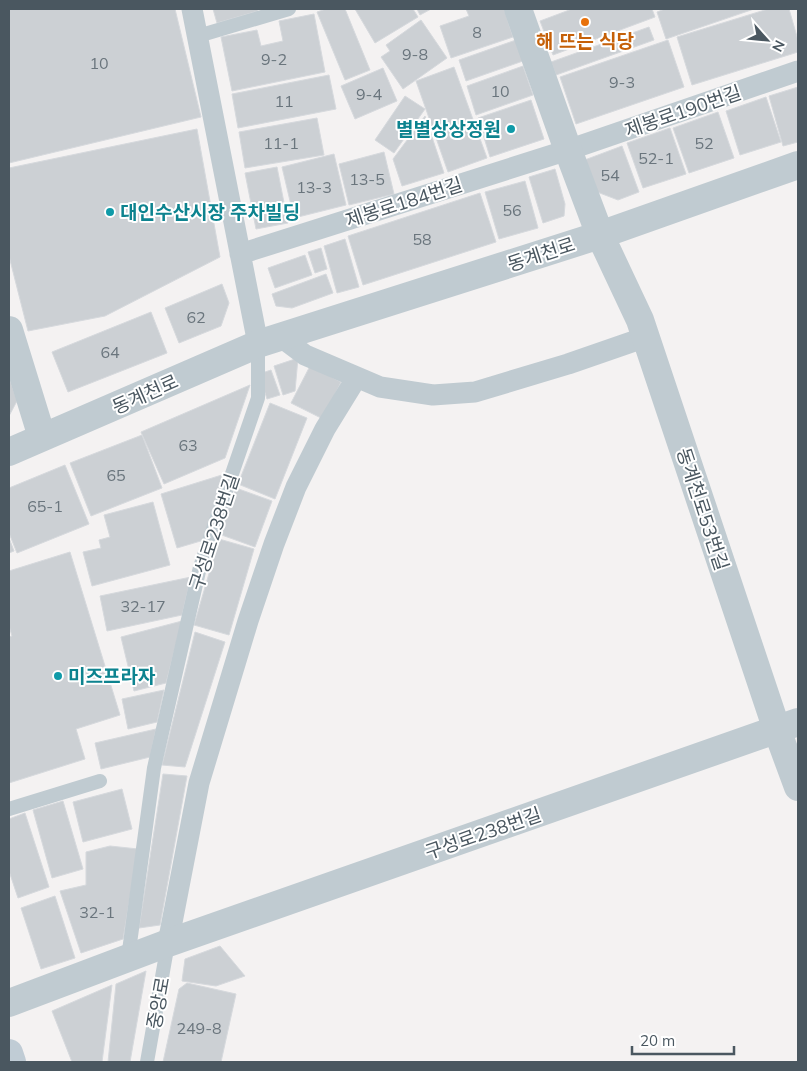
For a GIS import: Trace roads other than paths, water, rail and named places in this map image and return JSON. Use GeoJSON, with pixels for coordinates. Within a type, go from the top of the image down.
{"type":"FeatureCollection","features":[{"type":"Feature","properties":{"kind":"main road"},"geometry":{"type":"LineString","coordinates":[[9,1053],[12,1062]]}},
{"type":"Feature","properties":{"kind":"street"},"geometry":{"type":"LineString","coordinates":[[192,9],[240,254],[270,341],[380,387],[433,395],[475,392],[568,364],[646,337]]}},
{"type":"Feature","properties":{"kind":"street"},"geometry":{"type":"LineString","coordinates":[[518,9],[600,235]]}},
{"type":"Feature","properties":{"kind":"street","name":"제봉로190번길"},"geometry":{"type":"LineString","coordinates":[[568,150],[798,71]]}},
{"type":"Feature","properties":{"kind":"street","name":"제봉로184번길"},"geometry":{"type":"LineString","coordinates":[[240,254],[568,150]]}},
{"type":"Feature","properties":{"kind":"street","name":"동계천로"},"geometry":{"type":"LineString","coordinates":[[9,452],[270,341],[600,235],[798,165]]}},
{"type":"Feature","properties":{"kind":"street","name":"동계천로53번길"},"geometry":{"type":"LineString","coordinates":[[600,235],[640,320],[788,726],[798,787]]}},
{"type":"Feature","properties":{"kind":"street"},"geometry":{"type":"LineString","coordinates":[[9,330],[42,437]]}},
{"type":"Feature","properties":{"kind":"street"},"geometry":{"type":"LineString","coordinates":[[168,943],[200,783],[248,621],[296,487],[325,429],[357,377]]}},
{"type":"Feature","properties":{"kind":"street","name":"구성로238번길"},"geometry":{"type":"LineString","coordinates":[[9,1004],[168,943],[788,726]]}},
{"type":"Feature","properties":{"kind":"lane"},"geometry":{"type":"LineString","coordinates":[[198,36],[289,9]]}},
{"type":"Feature","properties":{"kind":"lane","name":"구성로238번길"},"geometry":{"type":"LineString","coordinates":[[128,958],[154,768],[200,568],[258,398],[270,341]]}},
{"type":"Feature","properties":{"kind":"lane"},"geometry":{"type":"LineString","coordinates":[[9,809],[100,781]]}},
{"type":"Feature","properties":{"kind":"lane","name":"중앙로"},"geometry":{"type":"LineString","coordinates":[[148,1062],[168,943]]}},
{"type":"Feature","properties":{"kind":"place","name":"해 뜨는 식당"},"geometry":{"type":"Point","coordinates":[585,22]}},
{"type":"Feature","properties":{"kind":"place","name":"별별상상정원"},"geometry":{"type":"Point","coordinates":[511,129]}},
{"type":"Feature","properties":{"kind":"place","name":"대인수산시장 주차빌딩"},"geometry":{"type":"Point","coordinates":[110,212]}},
{"type":"Feature","properties":{"kind":"place","name":"미즈프라자"},"geometry":{"type":"Point","coordinates":[58,676]}}]}
